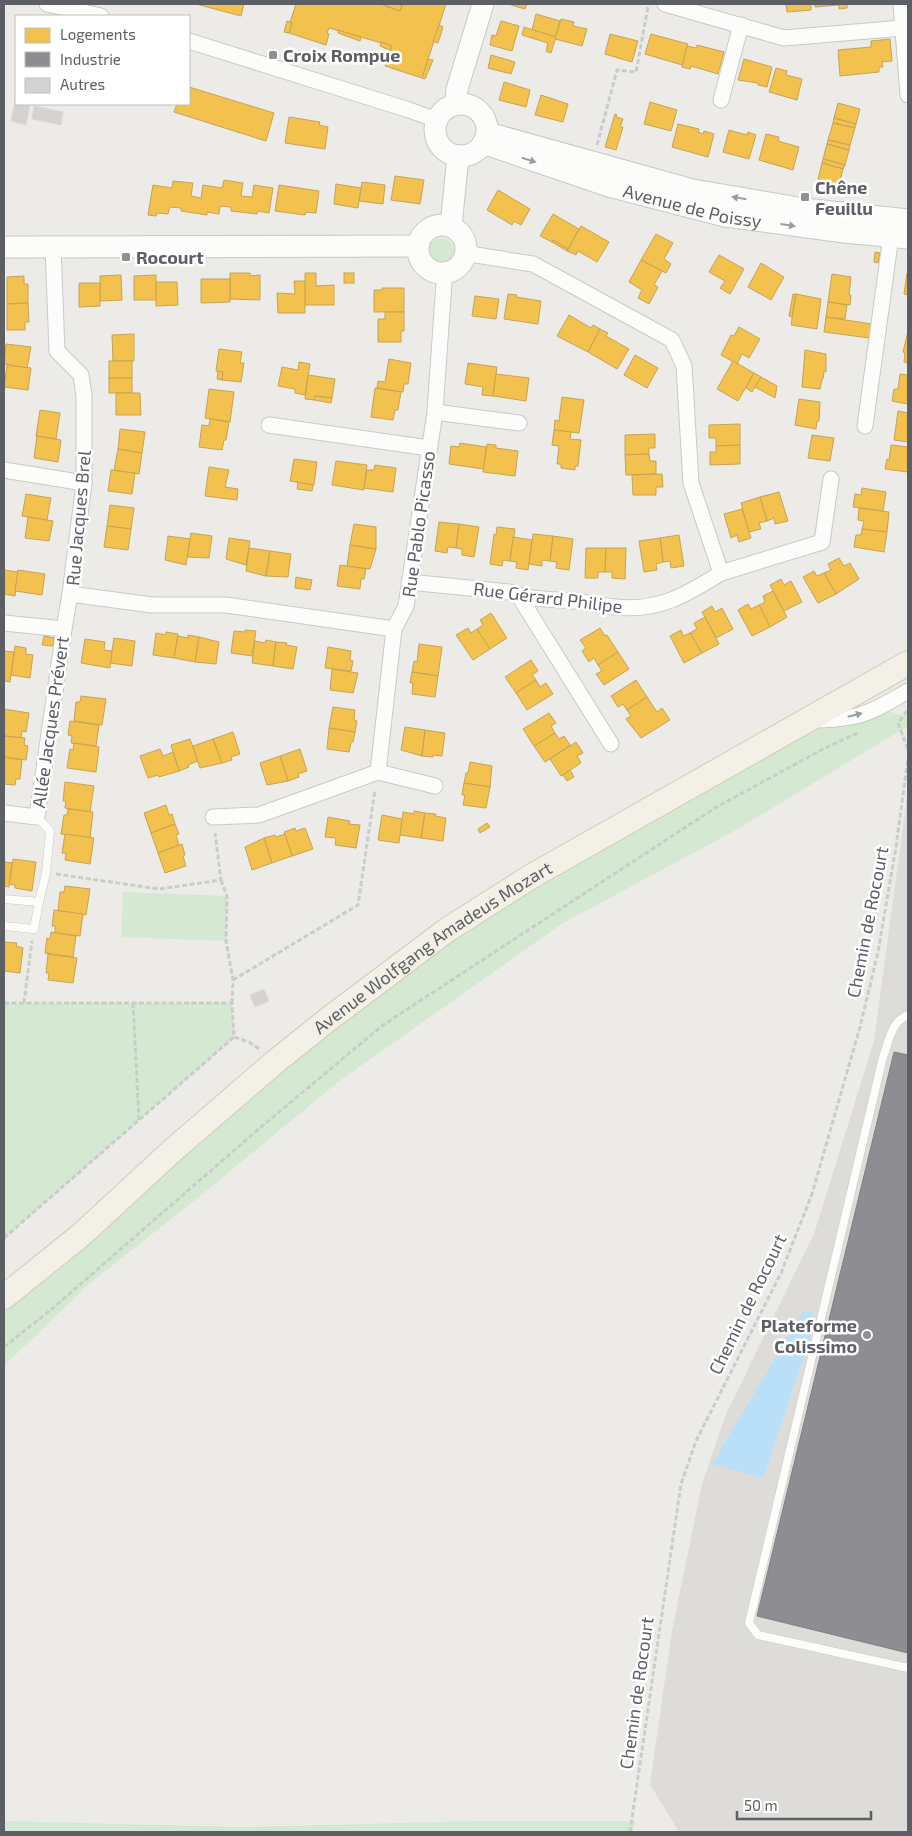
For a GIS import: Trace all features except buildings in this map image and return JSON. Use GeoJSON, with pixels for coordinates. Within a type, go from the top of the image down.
{"type":"FeatureCollection","features":[{"type":"Feature","properties":{"kind":"main road","name":"Avenue Wolfgang Amadeus Mozart"},"geometry":{"type":"LineString","coordinates":[[4,1297],[81,1235],[173,1150],[275,1062],[330,1018],[454,925],[532,876],[908,663]]}},
{"type":"Feature","properties":{"kind":"street"},"geometry":{"type":"LineString","coordinates":[[47,4],[96,15]]}},
{"type":"Feature","properties":{"kind":"street"},"geometry":{"type":"LineString","coordinates":[[456,104],[457,90],[482,4]]}},
{"type":"Feature","properties":{"kind":"street"},"geometry":{"type":"LineString","coordinates":[[665,4],[784,38],[903,28]]}},
{"type":"Feature","properties":{"kind":"street"},"geometry":{"type":"LineString","coordinates":[[901,4],[908,95]]}},
{"type":"Feature","properties":{"kind":"street"},"geometry":{"type":"LineString","coordinates":[[721,100],[742,25]]}},
{"type":"Feature","properties":{"kind":"street"},"geometry":{"type":"LineString","coordinates":[[190,41],[437,120]]}},
{"type":"Feature","properties":{"kind":"street"},"geometry":{"type":"LineString","coordinates":[[456,104],[467,104],[475,108],[482,115],[486,123],[485,138],[472,153],[458,156],[449,153],[442,147],[436,139],[435,130],[439,115],[446,108],[456,104]]}},
{"type":"Feature","properties":{"kind":"street","name":"Avenue de Poissy"},"geometry":{"type":"LineString","coordinates":[[485,138],[592,162],[693,190],[812,210],[908,220]]}},
{"type":"Feature","properties":{"kind":"street","name":"Avenue de Poissy"},"geometry":{"type":"LineString","coordinates":[[485,138],[609,186],[724,216],[844,232],[900,237]]}},
{"type":"Feature","properties":{"kind":"street"},"geometry":{"type":"LineString","coordinates":[[451,226],[458,156]]}},
{"type":"Feature","properties":{"kind":"street"},"geometry":{"type":"LineString","coordinates":[[442,224],[451,226],[461,233],[466,251],[460,265],[454,270],[447,273],[438,273],[429,270],[420,255],[420,237],[433,226],[442,224]]}},
{"type":"Feature","properties":{"kind":"street"},"geometry":{"type":"LineString","coordinates":[[865,426],[900,237]]}},
{"type":"Feature","properties":{"kind":"street"},"geometry":{"type":"LineString","coordinates":[[4,247],[370,246],[420,255]]}},
{"type":"Feature","properties":{"kind":"street","name":"Rue Jacques Brel"},"geometry":{"type":"LineString","coordinates":[[52,247],[57,351],[81,374],[84,396],[84,483],[70,594],[152,605],[226,605],[394,629]]}},
{"type":"Feature","properties":{"kind":"street"},"geometry":{"type":"LineString","coordinates":[[466,251],[476,255],[533,264],[672,340],[684,366],[691,483],[721,573]]}},
{"type":"Feature","properties":{"kind":"street","name":"Rue Pablo Picasso"},"geometry":{"type":"LineString","coordinates":[[378,772],[394,629],[406,606],[435,412],[444,282],[447,273]]}},
{"type":"Feature","properties":{"kind":"street"},"geometry":{"type":"LineString","coordinates":[[435,412],[519,423]]}},
{"type":"Feature","properties":{"kind":"street"},"geometry":{"type":"LineString","coordinates":[[269,424],[429,448]]}},
{"type":"Feature","properties":{"kind":"street"},"geometry":{"type":"LineString","coordinates":[[4,470],[84,483]]}},
{"type":"Feature","properties":{"kind":"street","name":"Rue Gérard Philipe"},"geometry":{"type":"LineString","coordinates":[[409,582],[509,592],[519,596],[576,601],[616,608],[651,606],[684,596],[721,573],[822,542],[831,479]]}},
{"type":"Feature","properties":{"kind":"street","name":"Allée Jacques Prévert"},"geometry":{"type":"LineString","coordinates":[[4,813],[37,817],[70,594]]}},
{"type":"Feature","properties":{"kind":"street"},"geometry":{"type":"LineString","coordinates":[[519,596],[610,744]]}},
{"type":"Feature","properties":{"kind":"street"},"geometry":{"type":"LineString","coordinates":[[4,622],[64,629]]}},
{"type":"Feature","properties":{"kind":"street"},"geometry":{"type":"LineString","coordinates":[[806,721],[835,720],[858,716],[908,691]]}},
{"type":"Feature","properties":{"kind":"street"},"geometry":{"type":"LineString","coordinates":[[213,817],[259,815],[378,772],[435,786]]}},
{"type":"Feature","properties":{"kind":"lane"},"geometry":{"type":"LineString","coordinates":[[4,926],[34,929],[38,902],[46,873],[50,831],[37,817]]}},
{"type":"Feature","properties":{"kind":"lane"},"geometry":{"type":"LineString","coordinates":[[4,898],[38,902]]}},
{"type":"Feature","properties":{"kind":"lane"},"geometry":{"type":"LineString","coordinates":[[908,1014],[903,1016],[894,1025],[884,1057],[749,1623],[758,1635],[908,1668]]}},
{"type":"Feature","properties":{"kind":"path"},"geometry":{"type":"LineString","coordinates":[[592,162],[617,70],[636,72],[649,5],[665,4]]}},
{"type":"Feature","properties":{"kind":"path"},"geometry":{"type":"LineString","coordinates":[[898,723],[908,709]]}},
{"type":"Feature","properties":{"kind":"path"},"geometry":{"type":"LineString","coordinates":[[894,718],[898,723],[908,750]]}},
{"type":"Feature","properties":{"kind":"path"},"geometry":{"type":"LineString","coordinates":[[4,1347],[52,1309],[254,1133],[383,1024],[715,808],[823,749],[859,733]]}},
{"type":"Feature","properties":{"kind":"path","name":"Chemin de Rocourt"},"geometry":{"type":"LineString","coordinates":[[630,1832],[681,1484],[696,1442],[781,1273],[812,1194],[860,1027],[878,952],[896,847],[908,758]]}},
{"type":"Feature","properties":{"kind":"path"},"geometry":{"type":"LineString","coordinates":[[233,980],[358,905],[378,772]]}},
{"type":"Feature","properties":{"kind":"path"},"geometry":{"type":"LineString","coordinates":[[213,817],[221,880],[227,896],[226,941],[233,980],[234,1037]]}},
{"type":"Feature","properties":{"kind":"path"},"geometry":{"type":"LineString","coordinates":[[46,873],[160,889],[221,880]]}},
{"type":"Feature","properties":{"kind":"path"},"geometry":{"type":"LineString","coordinates":[[24,1003],[34,929]]}},
{"type":"Feature","properties":{"kind":"path"},"geometry":{"type":"LineString","coordinates":[[4,1003],[232,1003]]}},
{"type":"Feature","properties":{"kind":"path"},"geometry":{"type":"LineString","coordinates":[[133,1003],[139,1120]]}},
{"type":"Feature","properties":{"kind":"path"},"geometry":{"type":"LineString","coordinates":[[234,1037],[249,1042],[275,1062]]}},
{"type":"Feature","properties":{"kind":"path"},"geometry":{"type":"LineString","coordinates":[[4,1238],[234,1037]]}},
{"type":"Feature","properties":{"kind":"shaded area"},"geometry":{"type":"Polygon","coordinates":[[[908,790],[908,1832],[679,1832],[650,1784],[672,1631],[702,1484],[726,1414],[814,1234],[874,1041],[908,790]]]}},
{"type":"Feature","properties":{"kind":"green space"},"geometry":{"type":"Polygon","coordinates":[[[441,238],[450,242],[454,251],[450,260],[441,264],[432,260],[428,251],[432,242],[441,238]]]}},
{"type":"Feature","properties":{"kind":"green space"},"geometry":{"type":"Polygon","coordinates":[[[878,707],[908,718],[908,726],[736,830],[563,923],[338,1082],[194,1201],[90,1283],[4,1366],[4,1297],[447,930],[806,721],[878,707]]]}},
{"type":"Feature","properties":{"kind":"green space"},"geometry":{"type":"Polygon","coordinates":[[[123,892],[227,896],[226,941],[121,937],[123,892]]]}},
{"type":"Feature","properties":{"kind":"green space"},"geometry":{"type":"Polygon","coordinates":[[[4,1003],[232,1003],[234,1037],[4,1238],[4,1003]]]}},
{"type":"Feature","properties":{"kind":"green space"},"geometry":{"type":"Polygon","coordinates":[[[4,1821],[241,1827],[478,1821],[635,1821],[633,1832],[4,1832],[4,1821]]]}},
{"type":"Feature","properties":{"kind":"water"},"geometry":{"type":"Polygon","coordinates":[[[803,1312],[812,1312],[815,1322],[763,1478],[712,1464],[803,1312]]]}},
{"type":"Feature","properties":{"kind":"place","name":"Croix Rompue"},"geometry":{"type":"Point","coordinates":[273,55]}},
{"type":"Feature","properties":{"kind":"place","name":"Chêne Feuillu"},"geometry":{"type":"Point","coordinates":[805,197]}},
{"type":"Feature","properties":{"kind":"place","name":"Rocourt"},"geometry":{"type":"Point","coordinates":[126,257]}},
{"type":"Feature","properties":{"kind":"place","name":"Plateforme Colissimo"},"geometry":{"type":"Point","coordinates":[867,1335]}}]}
